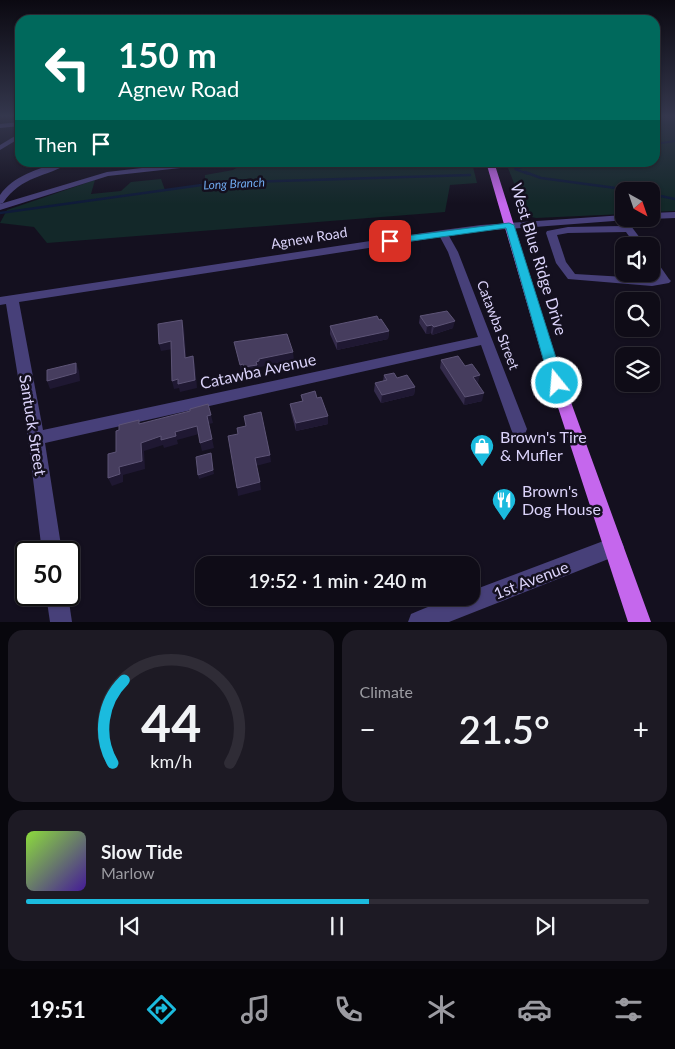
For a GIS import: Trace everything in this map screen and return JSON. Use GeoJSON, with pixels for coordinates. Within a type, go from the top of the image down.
{"type":"FeatureCollection","features":[{"type":"Feature","properties":{"kind":"main road","name":"West Blue Ridge Drive"},"geometry":{"type":"LineString","coordinates":[[492,167],[557,383],[640,622]]}},
{"type":"Feature","properties":{"kind":"street"},"geometry":{"type":"LineString","coordinates":[[0,202],[6,192],[20,182],[56,167]]}},
{"type":"Feature","properties":{"kind":"street"},"geometry":{"type":"LineString","coordinates":[[0,207],[107,174],[169,167]]}},
{"type":"Feature","properties":{"kind":"street"},"geometry":{"type":"LineString","coordinates":[[660,216],[675,215]]}},
{"type":"Feature","properties":{"kind":"street","name":"Agnew Road"},"geometry":{"type":"LineString","coordinates":[[7,300],[443,233],[509,225],[615,218]]}},
{"type":"Feature","properties":{"kind":"street"},"geometry":{"type":"LineString","coordinates":[[615,280],[572,277],[562,263],[550,233],[568,230],[629,229],[635,237]]}},
{"type":"Feature","properties":{"kind":"street","name":"Catawba Street"},"geometry":{"type":"LineString","coordinates":[[443,233],[520,429]]}},
{"type":"Feature","properties":{"kind":"street"},"geometry":{"type":"LineString","coordinates":[[660,274],[665,281],[660,282]]}},
{"type":"Feature","properties":{"kind":"street"},"geometry":{"type":"LineString","coordinates":[[639,282],[658,282]]}},
{"type":"Feature","properties":{"kind":"street","name":"Santuck Street"},"geometry":{"type":"LineString","coordinates":[[7,300],[12,303],[36,438],[50,541]]}},
{"type":"Feature","properties":{"kind":"street","name":"Catawba Avenue"},"geometry":{"type":"LineString","coordinates":[[36,438],[486,340]]}},
{"type":"Feature","properties":{"kind":"street","name":"1st Avenue"},"geometry":{"type":"LineString","coordinates":[[419,622],[614,547]]}},
{"type":"Feature","properties":{"kind":"street"},"geometry":{"type":"LineString","coordinates":[[59,606],[61,622]]}},
{"type":"Feature","properties":{"kind":"green space"},"geometry":{"type":"Polygon","coordinates":[[[660,146],[675,146],[675,211],[660,212],[660,182],[615,182],[615,214],[536,218],[527,216],[508,167],[660,167],[660,146]]]}},
{"type":"Feature","properties":{"kind":"green space"},"geometry":{"type":"Polygon","coordinates":[[[238,167],[473,167],[477,183],[450,185],[445,212],[47,243],[34,227],[0,223],[7,210],[95,180],[91,194],[121,191],[131,182],[161,179],[165,190],[205,184],[205,175],[233,170],[238,167]]]}},
{"type":"Feature","properties":{"kind":"building"},"geometry":{"type":"Polygon","coordinates":[[[447,311],[455,321],[434,327],[432,325],[427,326],[420,316],[447,311]]]}},
{"type":"Feature","properties":{"kind":"building"},"geometry":{"type":"Polygon","coordinates":[[[377,316],[389,331],[337,342],[330,326],[377,316]]]}},
{"type":"Feature","properties":{"kind":"building"},"geometry":{"type":"Polygon","coordinates":[[[182,320],[185,358],[193,356],[195,380],[178,384],[178,379],[172,381],[171,341],[159,344],[158,324],[182,320]]]}},
{"type":"Feature","properties":{"kind":"building"},"geometry":{"type":"Polygon","coordinates":[[[287,334],[293,352],[259,359],[256,362],[257,365],[244,367],[243,364],[240,365],[234,342],[287,334]]]}},
{"type":"Feature","properties":{"kind":"building"},"geometry":{"type":"Polygon","coordinates":[[[458,356],[465,366],[472,364],[480,375],[473,377],[484,393],[465,397],[441,360],[458,356]]]}},
{"type":"Feature","properties":{"kind":"building"},"geometry":{"type":"Polygon","coordinates":[[[76,363],[76,373],[47,381],[47,370],[76,363]]]}},
{"type":"Feature","properties":{"kind":"building"},"geometry":{"type":"Polygon","coordinates":[[[394,373],[397,378],[407,375],[415,387],[382,395],[375,383],[387,380],[384,375],[394,373]]]}},
{"type":"Feature","properties":{"kind":"building"},"geometry":{"type":"Polygon","coordinates":[[[315,391],[317,398],[321,397],[328,416],[296,423],[290,404],[303,401],[301,395],[315,391]]]}},
{"type":"Feature","properties":{"kind":"building"},"geometry":{"type":"Polygon","coordinates":[[[208,404],[211,415],[207,416],[212,439],[200,443],[197,426],[175,432],[176,436],[161,440],[161,436],[141,443],[142,461],[119,467],[120,474],[108,478],[108,454],[116,452],[116,431],[119,430],[119,425],[139,420],[139,424],[190,411],[190,409],[208,404]]]}},
{"type":"Feature","properties":{"kind":"building"},"geometry":{"type":"Polygon","coordinates":[[[261,412],[270,455],[255,458],[260,482],[237,488],[228,436],[238,434],[237,428],[246,426],[244,416],[261,412]]]}},
{"type":"Feature","properties":{"kind":"building"},"geometry":{"type":"Polygon","coordinates":[[[211,453],[213,470],[198,475],[196,457],[211,453]]]}},
{"type":"Feature","properties":{"kind":"waterway","name":"Long Branch"},"geometry":{"type":"LineString","coordinates":[[516,169],[522,167]]}},
{"type":"Feature","properties":{"kind":"waterway"},"geometry":{"type":"LineString","coordinates":[[515,169],[528,174]]}},
{"type":"Feature","properties":{"kind":"waterway"},"geometry":{"type":"LineString","coordinates":[[525,172],[541,178],[615,188]]}},
{"type":"Feature","properties":{"kind":"waterway","name":"Long Branch"},"geometry":{"type":"LineString","coordinates":[[0,213],[216,183],[470,175]]}},
{"type":"Feature","properties":{"kind":"waterway"},"geometry":{"type":"LineString","coordinates":[[660,196],[675,199]]}},
{"type":"Feature","properties":{"kind":"place","name":"Brown's Tire & Mufler"},"geometry":{"type":"Point","coordinates":[482,467]}},
{"type":"Feature","properties":{"kind":"place","name":"Brown's Dog House"},"geometry":{"type":"Point","coordinates":[504,521]}},
{"type":"Feature","properties":{"kind":"route"},"geometry":{"type":"LineString","coordinates":[[390,241],[509,225],[557,383]]}}]}
